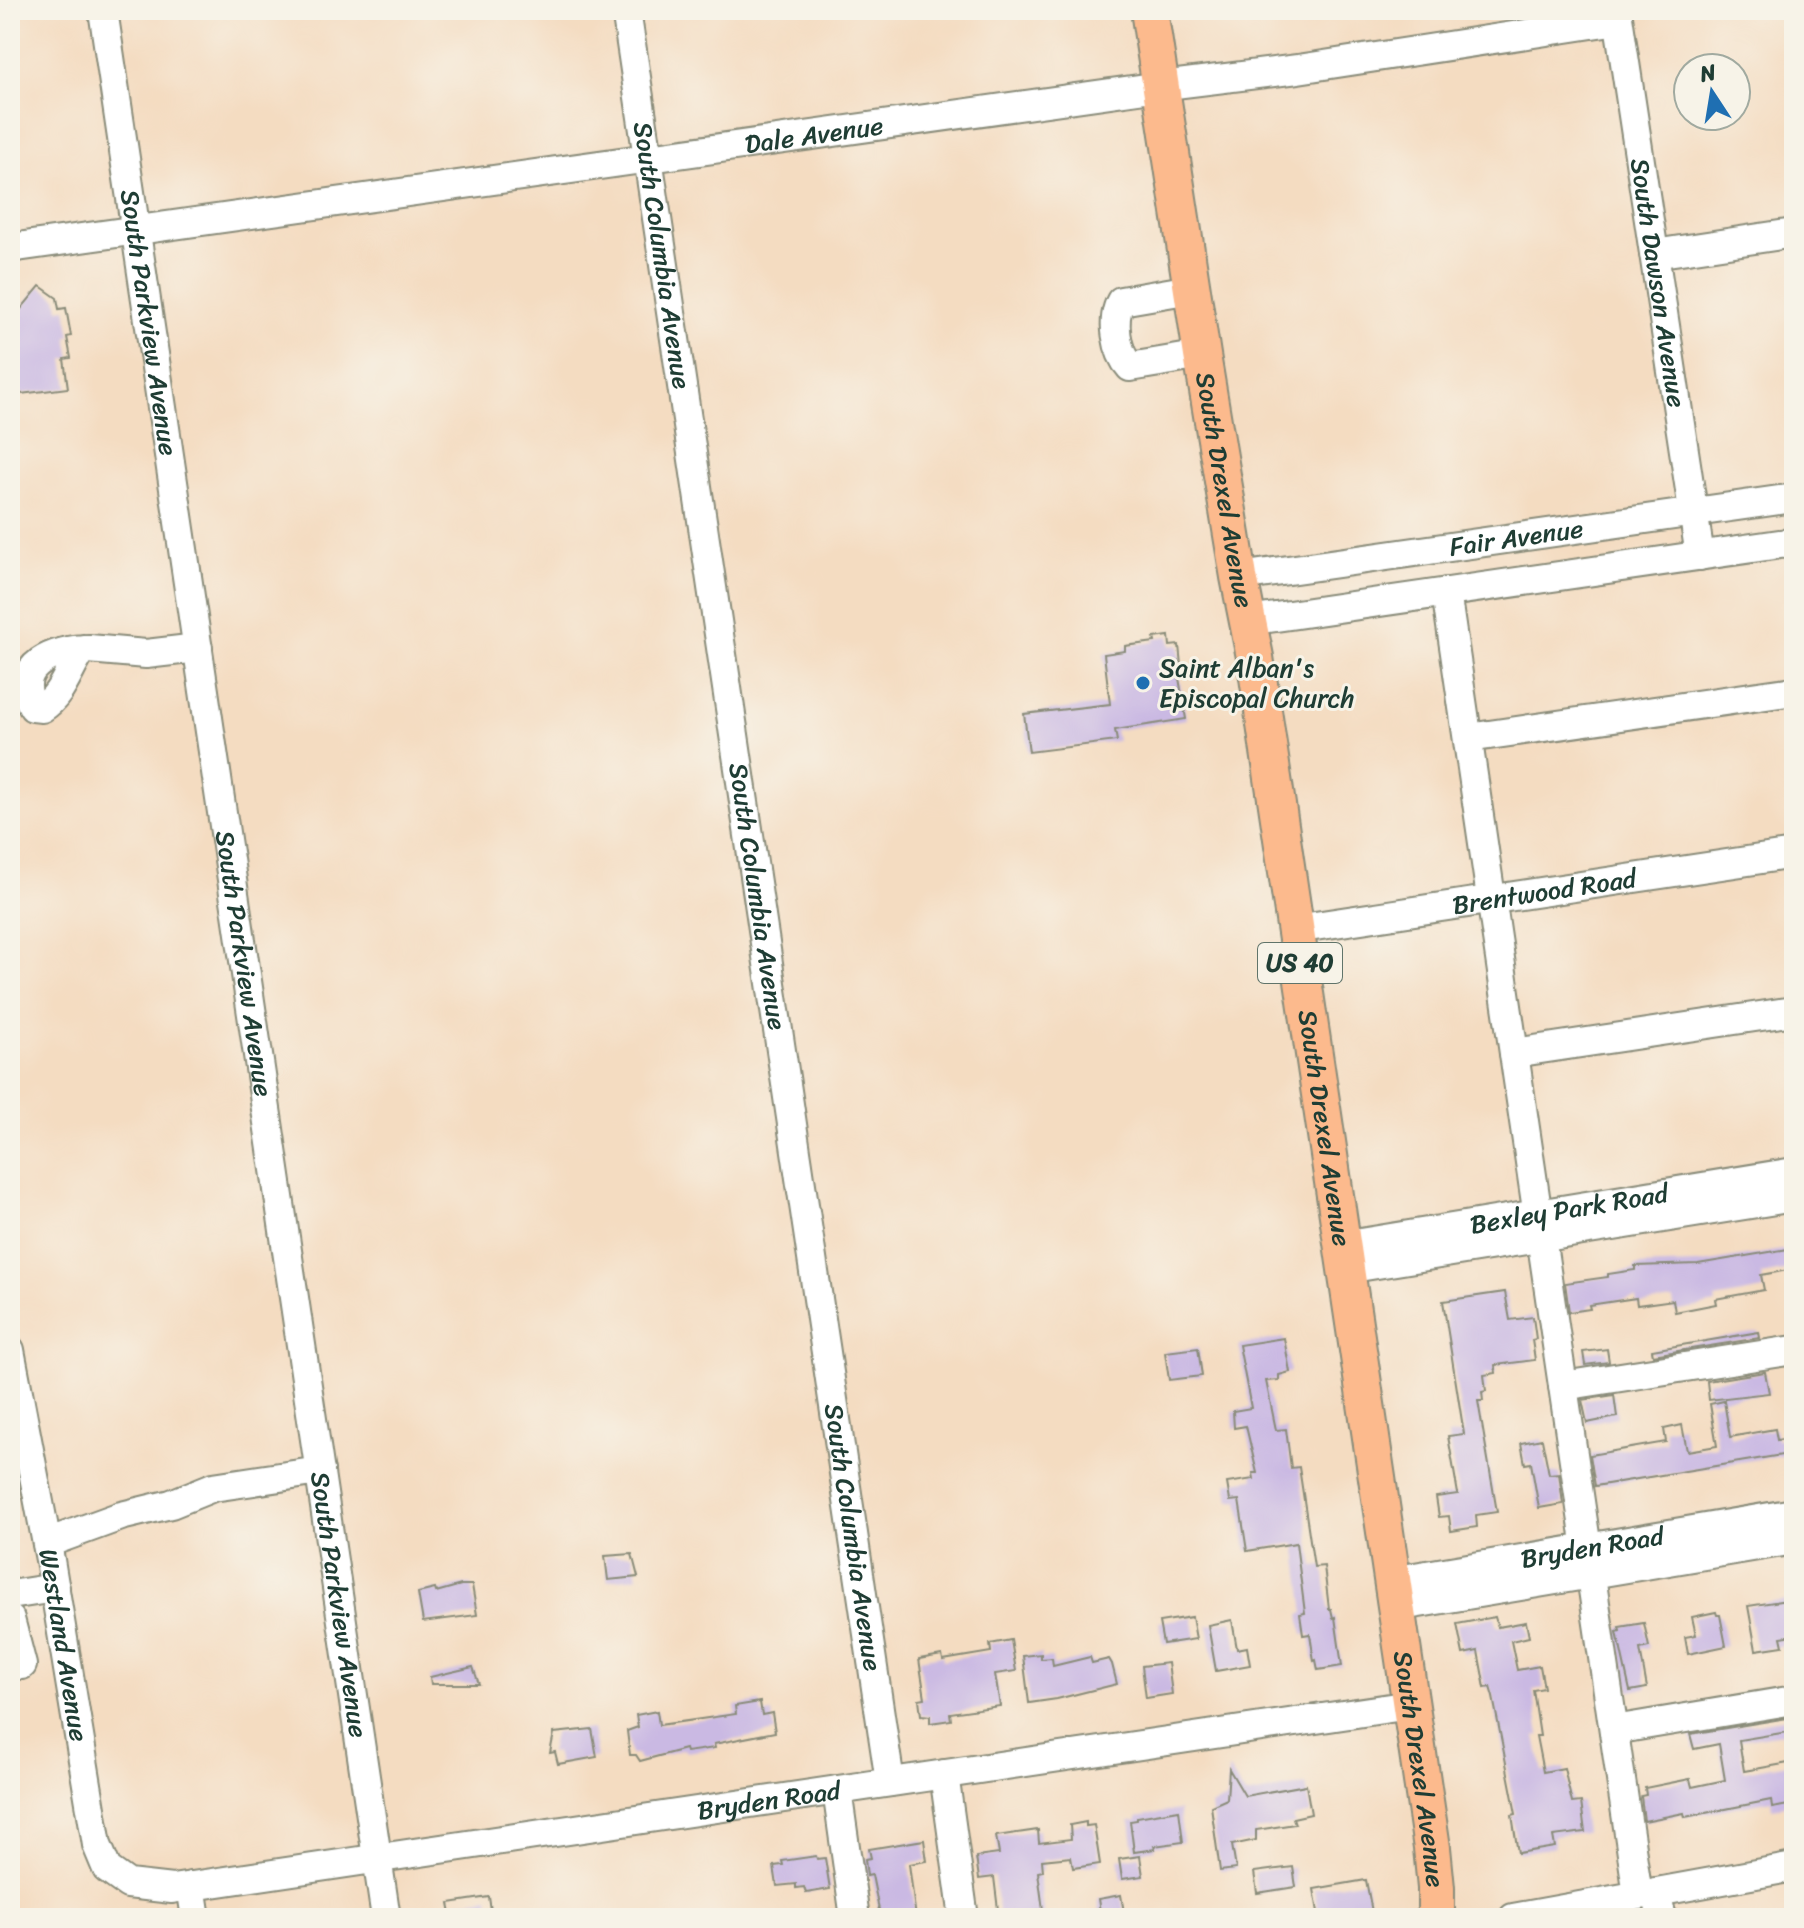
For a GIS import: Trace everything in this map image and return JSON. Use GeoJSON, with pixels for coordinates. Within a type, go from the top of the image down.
{"type":"FeatureCollection","features":[{"type":"Feature","properties":{"kind":"main road","name":"South Drexel Avenue"},"geometry":{"type":"LineString","coordinates":[[1149,10],[1295,929],[1432,1848],[1436,1918]]}},
{"type":"Feature","properties":{"kind":"street","name":"South Parkview Avenue"},"geometry":{"type":"LineString","coordinates":[[103,10],[386,1918]]}},
{"type":"Feature","properties":{"kind":"street","name":"South Columbia Avenue"},"geometry":{"type":"LineString","coordinates":[[626,10],[890,1782]]}},
{"type":"Feature","properties":{"kind":"street","name":"Dale Avenue"},"geometry":{"type":"LineString","coordinates":[[10,248],[1298,69],[1618,15]]}},
{"type":"Feature","properties":{"kind":"street","name":"South Dawson Avenue"},"geometry":{"type":"LineString","coordinates":[[1618,15],[1700,556]]}},
{"type":"Feature","properties":{"kind":"street"},"geometry":{"type":"LineString","coordinates":[[1654,254],[1794,233]]}},
{"type":"Feature","properties":{"kind":"street"},"geometry":{"type":"LineString","coordinates":[[1191,289],[1121,301],[1116,311],[1119,346],[1123,359],[1130,367],[1202,355]]}},
{"type":"Feature","properties":{"kind":"street","name":"Fair Avenue"},"geometry":{"type":"LineString","coordinates":[[1239,577],[1794,498]]}},
{"type":"Feature","properties":{"kind":"street","name":"Fair Avenue"},"geometry":{"type":"LineString","coordinates":[[1248,621],[1794,542]]}},
{"type":"Feature","properties":{"kind":"street"},"geometry":{"type":"LineString","coordinates":[[1446,592],[1614,1730],[1652,1902]]}},
{"type":"Feature","properties":{"kind":"street"},"geometry":{"type":"LineString","coordinates":[[83,649],[146,654],[198,648]]}},
{"type":"Feature","properties":{"kind":"street"},"geometry":{"type":"LineString","coordinates":[[1468,738],[1794,691]]}},
{"type":"Feature","properties":{"kind":"street","name":"Brentwood Road"},"geometry":{"type":"LineString","coordinates":[[1295,929],[1794,854]]}},
{"type":"Feature","properties":{"kind":"street"},"geometry":{"type":"LineString","coordinates":[[1514,1053],[1794,1011]]}},
{"type":"Feature","properties":{"kind":"street","name":"Bexley Park Road"},"geometry":{"type":"LineString","coordinates":[[1344,1257],[1723,1196],[1794,1172]]}},
{"type":"Feature","properties":{"kind":"street","name":"Bexley Park Road"},"geometry":{"type":"LineString","coordinates":[[1723,1196],[1794,1197]]}},
{"type":"Feature","properties":{"kind":"street","name":"Westland Avenue"},"geometry":{"type":"LineString","coordinates":[[10,1350],[55,1588],[97,1845],[107,1869],[128,1884]]}},
{"type":"Feature","properties":{"kind":"street"},"geometry":{"type":"LineString","coordinates":[[1563,1386],[1794,1350]]}},
{"type":"Feature","properties":{"kind":"street"},"geometry":{"type":"LineString","coordinates":[[47,1543],[121,1516],[171,1504],[213,1487],[320,1471]]}},
{"type":"Feature","properties":{"kind":"street","name":"Bryden Road"},"geometry":{"type":"LineString","coordinates":[[1393,1594],[1783,1528]]}},
{"type":"Feature","properties":{"kind":"street"},"geometry":{"type":"LineString","coordinates":[[10,1595],[55,1588]]}},
{"type":"Feature","properties":{"kind":"street"},"geometry":{"type":"LineString","coordinates":[[10,1619],[22,1665]]}},
{"type":"Feature","properties":{"kind":"street"},"geometry":{"type":"LineString","coordinates":[[1614,1730],[1794,1700]]}},
{"type":"Feature","properties":{"kind":"street","name":"Bryden Road"},"geometry":{"type":"LineString","coordinates":[[128,1884],[149,1888],[191,1886],[1410,1705]]}},
{"type":"Feature","properties":{"kind":"street"},"geometry":{"type":"LineString","coordinates":[[944,1774],[964,1918]]}},
{"type":"Feature","properties":{"kind":"street"},"geometry":{"type":"LineString","coordinates":[[837,1790],[855,1918]]}},
{"type":"Feature","properties":{"kind":"street"},"geometry":{"type":"LineString","coordinates":[[1513,1918],[1652,1902],[1794,1867]]}},
{"type":"Feature","properties":{"kind":"street"},"geometry":{"type":"LineString","coordinates":[[191,1886],[196,1918]]}},
{"type":"Feature","properties":{"kind":"building"},"geometry":{"type":"Polygon","coordinates":[[[40,286],[57,298],[59,309],[66,308],[71,336],[67,337],[71,358],[64,359],[68,388],[21,394],[11,386],[10,322],[40,286]]]}},
{"type":"Feature","properties":{"kind":"building","name":"Saint Alban's Episcopal Church"},"geometry":{"type":"Polygon","coordinates":[[[1169,636],[1170,646],[1179,645],[1181,665],[1177,666],[1186,719],[1115,730],[1117,741],[1029,752],[1024,714],[1110,704],[1104,654],[1125,651],[1125,646],[1155,642],[1154,638],[1169,636]]]}},
{"type":"Feature","properties":{"kind":"building"},"geometry":{"type":"Polygon","coordinates":[[[1794,1248],[1794,1269],[1761,1275],[1764,1290],[1715,1299],[1716,1304],[1675,1312],[1673,1300],[1637,1305],[1636,1298],[1589,1305],[1590,1309],[1569,1312],[1565,1283],[1608,1277],[1608,1274],[1635,1270],[1635,1266],[1698,1264],[1794,1248]]]}},
{"type":"Feature","properties":{"kind":"building"},"geometry":{"type":"Polygon","coordinates":[[[1505,1292],[1510,1320],[1533,1317],[1535,1360],[1495,1365],[1496,1373],[1484,1375],[1486,1391],[1482,1392],[1483,1401],[1478,1401],[1497,1512],[1476,1515],[1477,1527],[1451,1531],[1449,1516],[1439,1517],[1436,1497],[1458,1494],[1448,1436],[1464,1434],[1443,1301],[1505,1292]]]}},
{"type":"Feature","properties":{"kind":"building"},"geometry":{"type":"Polygon","coordinates":[[[1759,1332],[1760,1338],[1653,1355],[1652,1350],[1759,1332]]]}},
{"type":"Feature","properties":{"kind":"building"},"geometry":{"type":"Polygon","coordinates":[[[1284,1338],[1290,1372],[1279,1375],[1279,1380],[1266,1381],[1276,1430],[1286,1429],[1291,1468],[1299,1467],[1314,1567],[1324,1566],[1329,1609],[1335,1617],[1342,1666],[1318,1670],[1310,1634],[1303,1635],[1300,1614],[1305,1613],[1296,1543],[1247,1551],[1239,1500],[1230,1501],[1227,1483],[1254,1479],[1253,1473],[1257,1473],[1246,1426],[1234,1428],[1233,1411],[1251,1408],[1239,1345],[1284,1338]]]}},
{"type":"Feature","properties":{"kind":"building"},"geometry":{"type":"Polygon","coordinates":[[[1198,1348],[1202,1376],[1169,1380],[1165,1352],[1198,1348]]]}},
{"type":"Feature","properties":{"kind":"building"},"geometry":{"type":"Polygon","coordinates":[[[1607,1349],[1609,1362],[1585,1365],[1583,1352],[1607,1349]]]}},
{"type":"Feature","properties":{"kind":"building"},"geometry":{"type":"Polygon","coordinates":[[[1765,1372],[1769,1393],[1709,1400],[1707,1381],[1765,1372]]]}},
{"type":"Feature","properties":{"kind":"building"},"geometry":{"type":"Polygon","coordinates":[[[1614,1395],[1617,1417],[1587,1423],[1582,1400],[1614,1395]]]}},
{"type":"Feature","properties":{"kind":"building"},"geometry":{"type":"Polygon","coordinates":[[[1724,1401],[1730,1437],[1775,1429],[1777,1440],[1794,1437],[1794,1453],[1595,1486],[1590,1455],[1666,1442],[1664,1429],[1682,1425],[1687,1451],[1717,1446],[1710,1404],[1724,1401]]]}},
{"type":"Feature","properties":{"kind":"building"},"geometry":{"type":"Polygon","coordinates":[[[1542,1439],[1549,1474],[1559,1473],[1563,1504],[1539,1508],[1531,1463],[1525,1464],[1521,1443],[1542,1439]]]}},
{"type":"Feature","properties":{"kind":"building"},"geometry":{"type":"Polygon","coordinates":[[[632,1554],[638,1577],[608,1580],[605,1556],[632,1554]]]}},
{"type":"Feature","properties":{"kind":"building"},"geometry":{"type":"Polygon","coordinates":[[[472,1585],[477,1615],[423,1622],[418,1593],[472,1585]]]}},
{"type":"Feature","properties":{"kind":"building"},"geometry":{"type":"Polygon","coordinates":[[[1794,1599],[1794,1635],[1781,1637],[1783,1646],[1756,1650],[1748,1606],[1794,1599]]]}},
{"type":"Feature","properties":{"kind":"building"},"geometry":{"type":"Polygon","coordinates":[[[1716,1612],[1720,1615],[1726,1646],[1688,1654],[1685,1637],[1696,1635],[1692,1617],[1716,1612]]]}},
{"type":"Feature","properties":{"kind":"building"},"geometry":{"type":"Polygon","coordinates":[[[1192,1617],[1196,1639],[1163,1644],[1159,1622],[1192,1617]]]}},
{"type":"Feature","properties":{"kind":"building"},"geometry":{"type":"Polygon","coordinates":[[[1495,1617],[1498,1627],[1526,1622],[1529,1637],[1511,1641],[1517,1670],[1540,1666],[1544,1688],[1533,1690],[1540,1736],[1536,1736],[1543,1772],[1564,1768],[1572,1803],[1581,1802],[1585,1832],[1553,1836],[1555,1847],[1518,1853],[1512,1815],[1516,1814],[1493,1697],[1490,1687],[1485,1688],[1478,1651],[1463,1654],[1457,1624],[1495,1617]]]}},
{"type":"Feature","properties":{"kind":"building"},"geometry":{"type":"Polygon","coordinates":[[[1232,1620],[1237,1649],[1247,1647],[1250,1665],[1216,1671],[1208,1625],[1232,1620]]]}},
{"type":"Feature","properties":{"kind":"building"},"geometry":{"type":"Polygon","coordinates":[[[1644,1623],[1649,1647],[1640,1649],[1647,1688],[1630,1691],[1617,1632],[1620,1631],[1619,1627],[1644,1623]]]}},
{"type":"Feature","properties":{"kind":"building"},"geometry":{"type":"Polygon","coordinates":[[[1011,1640],[1016,1671],[995,1674],[1000,1706],[950,1713],[951,1720],[930,1723],[930,1716],[921,1715],[919,1699],[925,1698],[919,1659],[942,1655],[943,1660],[991,1652],[990,1644],[1011,1640]]]}},
{"type":"Feature","properties":{"kind":"building"},"geometry":{"type":"Polygon","coordinates":[[[1041,1654],[1041,1659],[1052,1658],[1053,1666],[1090,1657],[1092,1663],[1109,1659],[1117,1684],[1029,1703],[1023,1656],[1041,1654]]]}},
{"type":"Feature","properties":{"kind":"building"},"geometry":{"type":"Polygon","coordinates":[[[1168,1663],[1172,1694],[1146,1698],[1142,1666],[1168,1663]]]}},
{"type":"Feature","properties":{"kind":"building"},"geometry":{"type":"Polygon","coordinates":[[[473,1667],[479,1684],[431,1684],[430,1677],[473,1667]]]}},
{"type":"Feature","properties":{"kind":"building"},"geometry":{"type":"Polygon","coordinates":[[[760,1702],[762,1715],[772,1713],[775,1732],[714,1744],[715,1748],[686,1752],[685,1749],[640,1761],[636,1755],[630,1755],[627,1731],[638,1727],[636,1715],[657,1711],[659,1725],[736,1714],[735,1706],[760,1702]]]}},
{"type":"Feature","properties":{"kind":"building"},"geometry":{"type":"Polygon","coordinates":[[[1794,1717],[1794,1731],[1739,1740],[1744,1771],[1794,1762],[1794,1804],[1772,1808],[1771,1800],[1685,1817],[1684,1813],[1644,1821],[1641,1796],[1646,1795],[1645,1788],[1690,1779],[1692,1787],[1725,1780],[1719,1744],[1694,1749],[1690,1734],[1794,1717]]]}},
{"type":"Feature","properties":{"kind":"building"},"geometry":{"type":"Polygon","coordinates":[[[592,1729],[597,1757],[558,1764],[555,1752],[550,1753],[554,1733],[592,1729]]]}},
{"type":"Feature","properties":{"kind":"building"},"geometry":{"type":"Polygon","coordinates":[[[1229,1769],[1245,1796],[1306,1785],[1311,1814],[1293,1818],[1295,1824],[1256,1830],[1256,1840],[1232,1845],[1236,1869],[1220,1871],[1211,1806],[1227,1799],[1229,1769]]]}},
{"type":"Feature","properties":{"kind":"building"},"geometry":{"type":"Polygon","coordinates":[[[1179,1810],[1183,1842],[1134,1852],[1130,1821],[1179,1810]]]}},
{"type":"Feature","properties":{"kind":"building"},"geometry":{"type":"Polygon","coordinates":[[[1086,1822],[1086,1826],[1094,1825],[1100,1864],[1073,1868],[1071,1857],[1042,1860],[1043,1871],[1038,1872],[1044,1918],[999,1918],[994,1877],[979,1879],[976,1857],[999,1854],[996,1836],[1038,1830],[1039,1843],[1071,1839],[1070,1825],[1086,1822]]]}},
{"type":"Feature","properties":{"kind":"building"},"geometry":{"type":"Polygon","coordinates":[[[924,1840],[927,1861],[909,1864],[916,1918],[886,1918],[885,1914],[880,1915],[872,1875],[867,1876],[865,1859],[871,1858],[869,1849],[924,1840]]]}},
{"type":"Feature","properties":{"kind":"building"},"geometry":{"type":"Polygon","coordinates":[[[816,1856],[817,1859],[825,1858],[830,1889],[806,1893],[804,1887],[796,1888],[796,1884],[777,1886],[774,1866],[783,1865],[782,1861],[816,1856]]]}},
{"type":"Feature","properties":{"kind":"building"},"geometry":{"type":"Polygon","coordinates":[[[1140,1856],[1143,1876],[1122,1879],[1119,1859],[1140,1856]]]}},
{"type":"Feature","properties":{"kind":"building"},"geometry":{"type":"Polygon","coordinates":[[[1293,1867],[1296,1887],[1257,1893],[1254,1872],[1293,1867]]]}},
{"type":"Feature","properties":{"kind":"building"},"geometry":{"type":"Polygon","coordinates":[[[1366,1880],[1372,1912],[1319,1918],[1314,1889],[1366,1880]]]}},
{"type":"Feature","properties":{"kind":"building"},"geometry":{"type":"Polygon","coordinates":[[[1121,1895],[1125,1918],[1101,1918],[1098,1899],[1121,1895]]]}},
{"type":"Feature","properties":{"kind":"building"},"geometry":{"type":"Polygon","coordinates":[[[489,1897],[492,1918],[452,1918],[449,1903],[489,1897]]]}},
{"type":"Feature","properties":{"kind":"place","name":"Saint Alban's Episcopal Church"},"geometry":{"type":"Point","coordinates":[1143,683]}}]}
